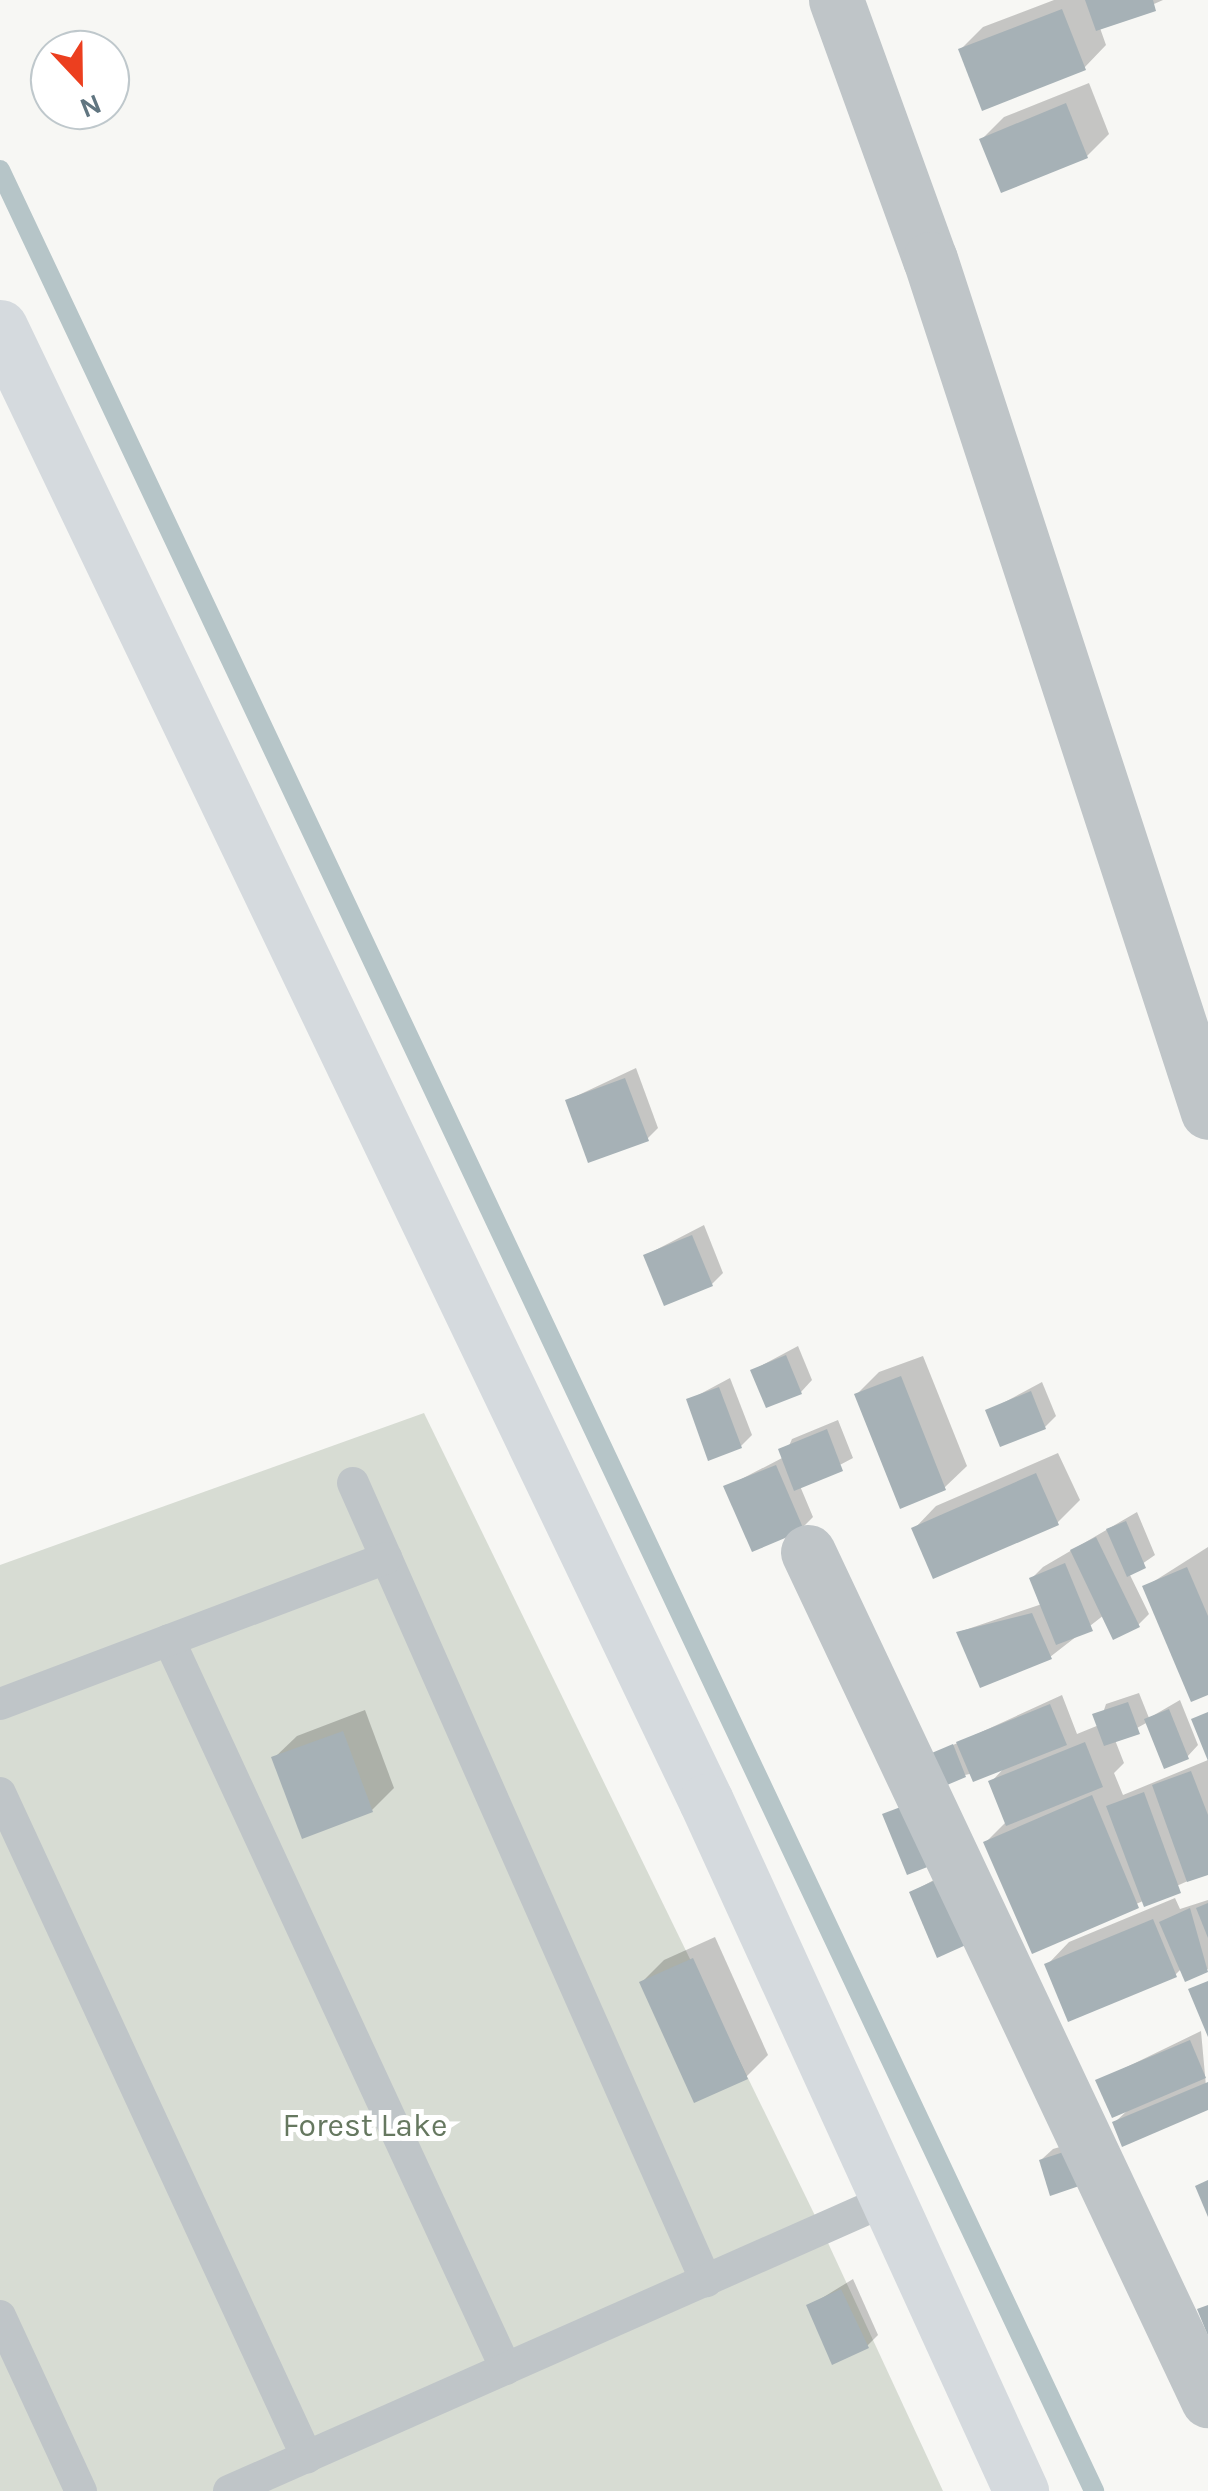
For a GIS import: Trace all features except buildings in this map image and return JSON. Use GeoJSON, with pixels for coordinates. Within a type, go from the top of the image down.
{"type":"FeatureCollection","features":[{"type":"Feature","properties":{"kind":"street"},"geometry":{"type":"LineString","coordinates":[[836,0],[930,260],[1208,1112]]}},
{"type":"Feature","properties":{"kind":"street"},"geometry":{"type":"LineString","coordinates":[[0,327],[888,2200],[1020,2491]]}},
{"type":"Feature","properties":{"kind":"street"},"geometry":{"type":"LineString","coordinates":[[808,1552],[1208,2400]]}},
{"type":"Feature","properties":{"kind":"lane"},"geometry":{"type":"LineString","coordinates":[[353,1483],[706,2281]]}},
{"type":"Feature","properties":{"kind":"lane"},"geometry":{"type":"LineString","coordinates":[[0,1704],[386,1558]]}},
{"type":"Feature","properties":{"kind":"lane"},"geometry":{"type":"LineString","coordinates":[[169,1640],[506,2369]]}},
{"type":"Feature","properties":{"kind":"lane"},"geometry":{"type":"LineString","coordinates":[[0,1793],[307,2456]]}},
{"type":"Feature","properties":{"kind":"lane"},"geometry":{"type":"LineString","coordinates":[[229,2491],[280,2481],[307,2456],[888,2200]]}},
{"type":"Feature","properties":{"kind":"lane"},"geometry":{"type":"LineString","coordinates":[[0,2316],[81,2491]]}},
{"type":"Feature","properties":{"kind":"green space","name":"Forest Lake"},"geometry":{"type":"Polygon","coordinates":[[[424,1413],[822,2230],[943,2491],[0,2491],[0,1565],[424,1413]]]}},
{"type":"Feature","properties":{"kind":"waterway"},"geometry":{"type":"LineString","coordinates":[[0,170],[1094,2491]]}}]}
